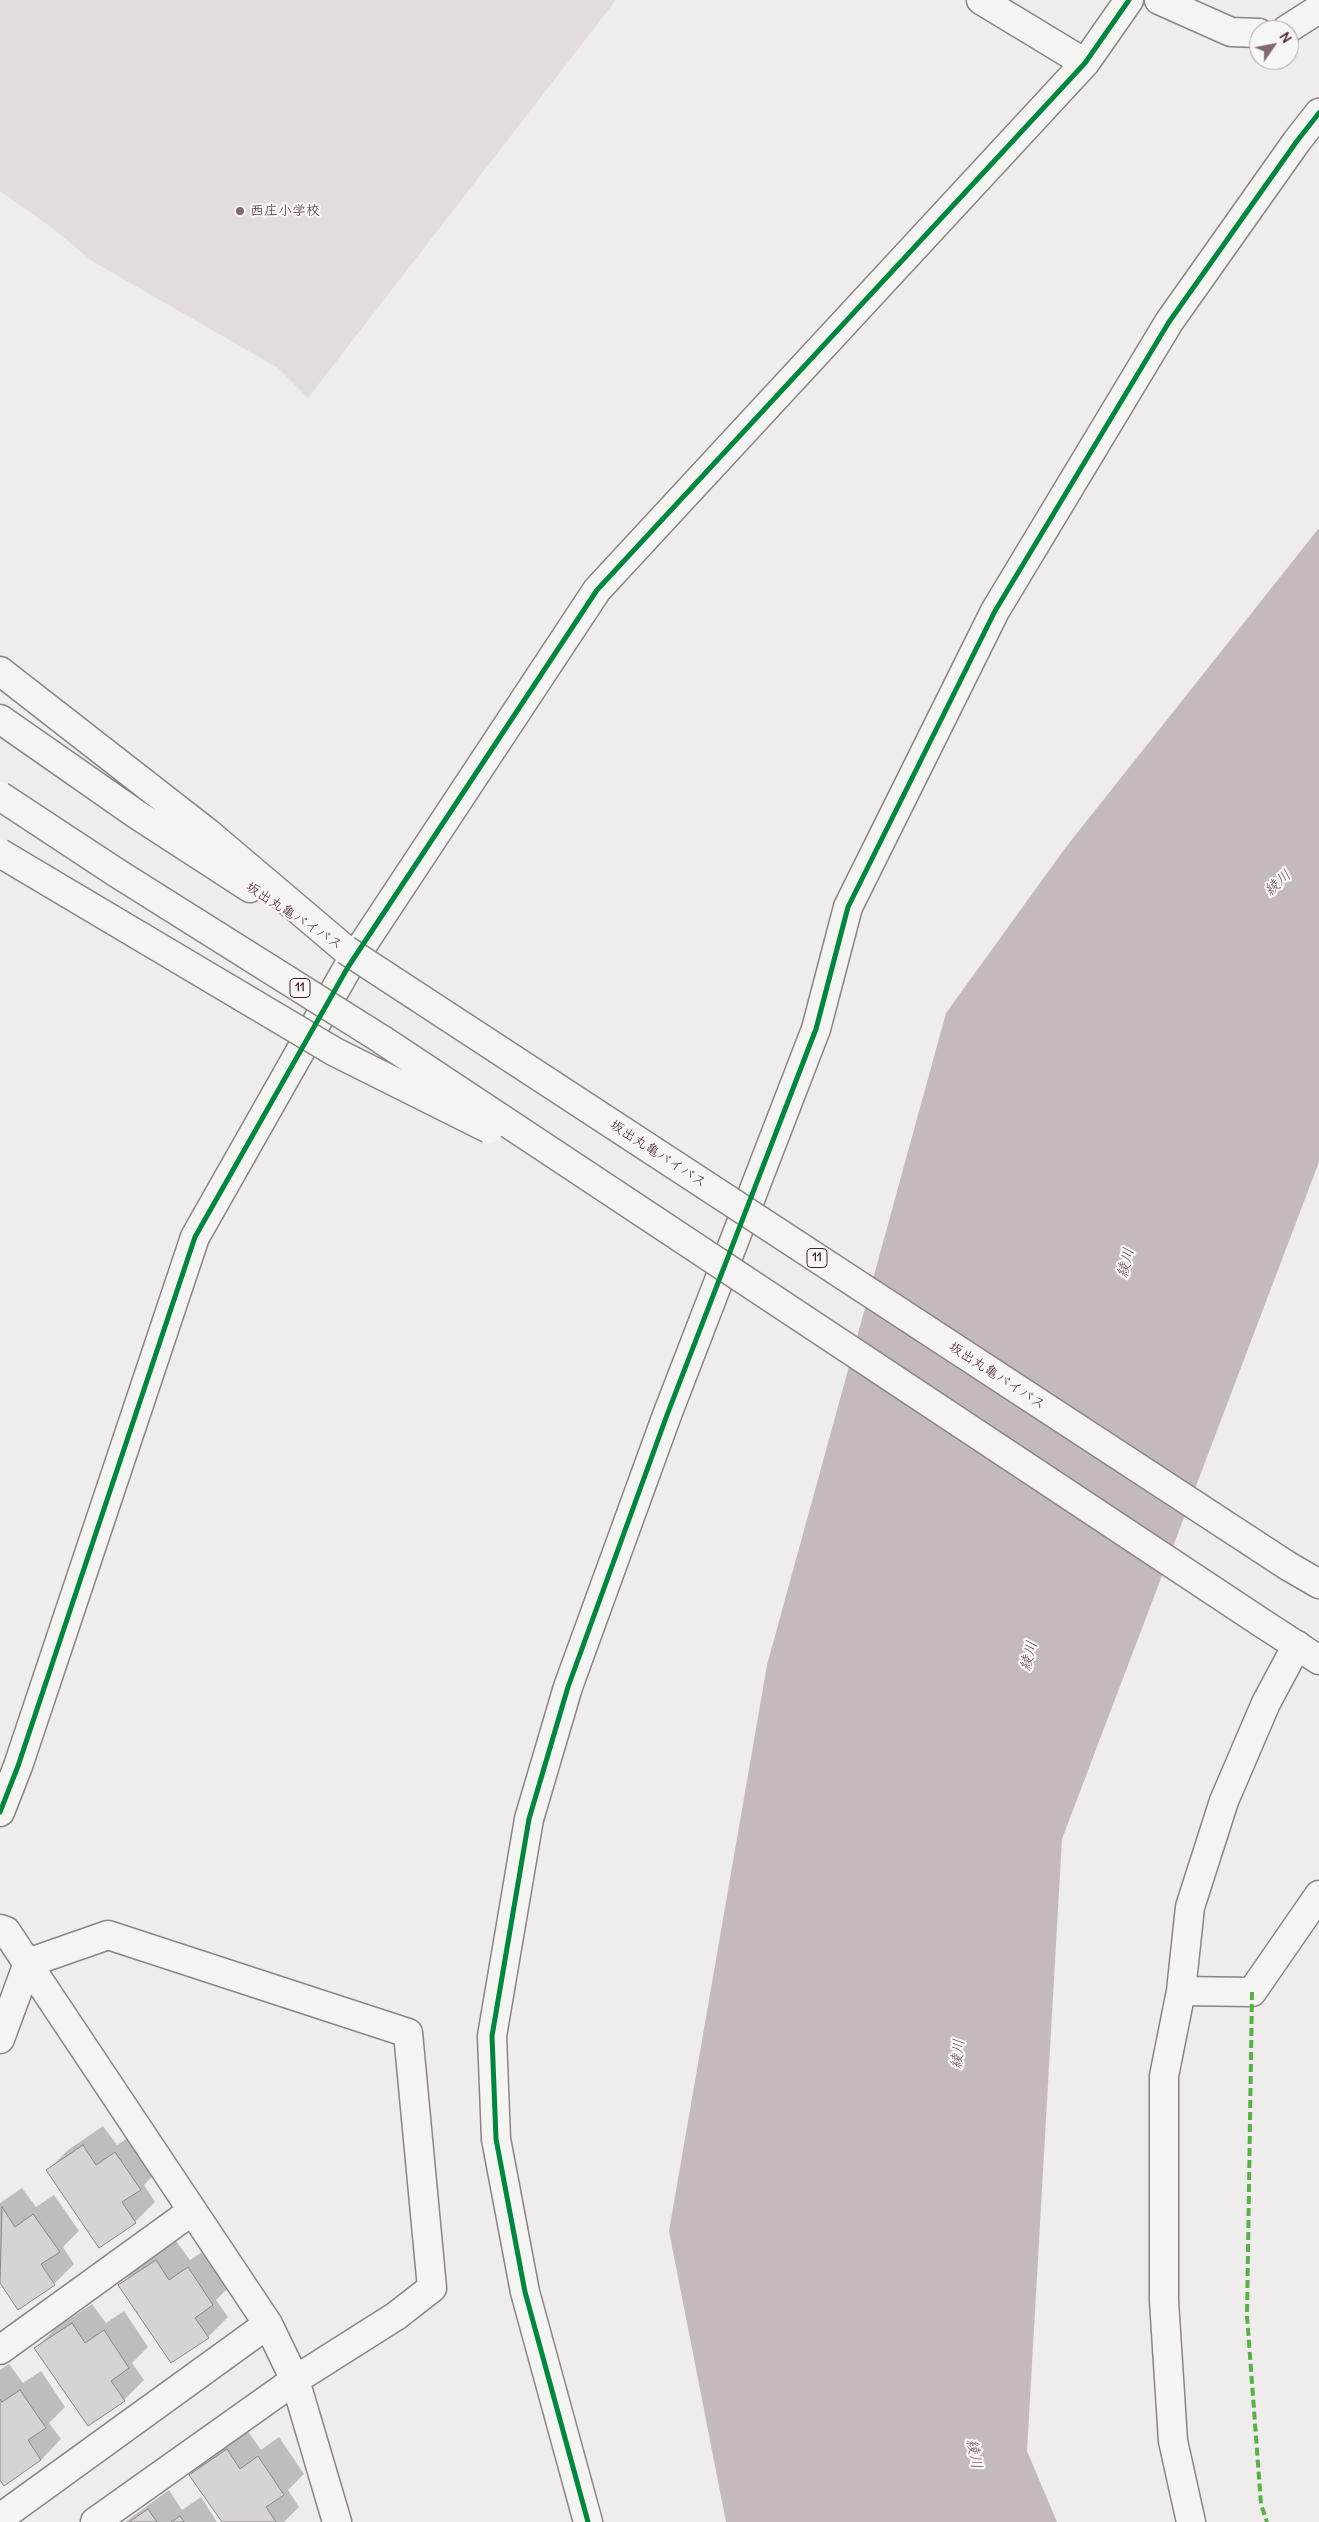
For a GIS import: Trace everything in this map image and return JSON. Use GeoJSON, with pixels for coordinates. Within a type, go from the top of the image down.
{"type":"FeatureCollection","features":[{"type":"Feature","properties":{"kind":"main road"},"geometry":{"type":"LineString","coordinates":[[981,0],[1085,63]]}},
{"type":"Feature","properties":{"kind":"main road"},"geometry":{"type":"LineString","coordinates":[[0,1812],[18,1766],[195,1237],[348,967],[597,590],[1085,63],[1129,0]]}},
{"type":"Feature","properties":{"kind":"main road"},"geometry":{"type":"LineString","coordinates":[[1159,0],[1231,32],[1249,33]]}},
{"type":"Feature","properties":{"kind":"main road"},"geometry":{"type":"LineString","coordinates":[[1299,22],[1319,9]]}},
{"type":"Feature","properties":{"kind":"main road"},"geometry":{"type":"LineString","coordinates":[[588,2522],[525,2292],[496,2139],[492,2036],[530,1820],[568,1687],[667,1415],[816,1029],[848,908],[995,611],[1170,322],[1297,141],[1319,113]]}},
{"type":"Feature","properties":{"kind":"main road"},"geometry":{"type":"LineString","coordinates":[[0,671],[208,833],[346,950]]}},
{"type":"Feature","properties":{"kind":"main road","name":"坂出丸亀バイパス"},"geometry":{"type":"LineString","coordinates":[[0,719],[136,814],[1288,1566],[1319,1584]]}},
{"type":"Feature","properties":{"kind":"main road","name":"11"},"geometry":{"type":"LineString","coordinates":[[0,796],[117,873],[381,1039],[1319,1660]]}},
{"type":"Feature","properties":{"kind":"main road"},"geometry":{"type":"LineString","coordinates":[[0,853],[335,1052],[598,1184]]}},
{"type":"Feature","properties":{"kind":"main road"},"geometry":{"type":"LineString","coordinates":[[1191,2522],[1173,2441],[1164,2301],[1164,2076],[1181,1991],[1190,1908],[1224,1801],[1273,1689],[1297,1645]]}},
{"type":"Feature","properties":{"kind":"main road"},"geometry":{"type":"LineString","coordinates":[[1181,1991],[1252,1992],[1319,1895]]}},
{"type":"Feature","properties":{"kind":"main road"},"geometry":{"type":"LineString","coordinates":[[0,1929],[6,1932],[28,1963],[268,2324],[295,2380],[335,2521]]}},
{"type":"Feature","properties":{"kind":"main road"},"geometry":{"type":"LineString","coordinates":[[0,2039],[28,1963],[108,1934],[408,2033],[432,2288],[396,2316],[295,2380],[96,2522]]}},
{"type":"Feature","properties":{"kind":"main road"},"geometry":{"type":"LineString","coordinates":[[0,2350],[192,2211]]}},
{"type":"Feature","properties":{"kind":"main road"},"geometry":{"type":"LineString","coordinates":[[0,2518],[268,2324]]}},
{"type":"Feature","properties":{"kind":"shaded area","name":"西庄小学校"},"geometry":{"type":"Polygon","coordinates":[[[0,0],[616,0],[308,398],[278,368],[92,261],[55,230],[0,191],[0,0]]]}},
{"type":"Feature","properties":{"kind":"water","name":"綾川"},"geometry":{"type":"Polygon","coordinates":[[[1319,528],[1319,1162],[1062,1839],[1027,2451],[1057,2522],[726,2522],[669,2231],[767,1665],[946,1013],[1066,847],[1319,528]]]}},
{"type":"Feature","properties":{"kind":"building"},"geometry":{"type":"Polygon","coordinates":[[[83,2145],[96,2165],[115,2152],[141,2190],[122,2202],[136,2223],[99,2248],[46,2170],[83,2145]]]}},
{"type":"Feature","properties":{"kind":"building"},"geometry":{"type":"Polygon","coordinates":[[[2,2207],[15,2227],[33,2214],[60,2252],[41,2264],[55,2285],[18,2310],[0,2283],[2,2207]]]}},
{"type":"Feature","properties":{"kind":"building"},"geometry":{"type":"Polygon","coordinates":[[[156,2260],[169,2280],[188,2267],[213,2305],[195,2318],[209,2338],[171,2363],[118,2285],[156,2260]]]}},
{"type":"Feature","properties":{"kind":"building"},"geometry":{"type":"Polygon","coordinates":[[[72,2323],[85,2343],[104,2330],[129,2368],[111,2381],[125,2401],[88,2426],[34,2348],[72,2323]]]}},
{"type":"Feature","properties":{"kind":"building"},"geometry":{"type":"Polygon","coordinates":[[[20,2390],[46,2428],[28,2440],[41,2460],[4,2486],[0,2480],[0,2399],[2,2402],[20,2390]]]}},
{"type":"Feature","properties":{"kind":"building"},"geometry":{"type":"Polygon","coordinates":[[[227,2449],[240,2469],[258,2456],[284,2495],[266,2507],[276,2522],[222,2522],[189,2475],[227,2449]]]}},
{"type":"Feature","properties":{"kind":"building"},"geometry":{"type":"Polygon","coordinates":[[[148,2509],[157,2522],[129,2522],[148,2509]]]}},
{"type":"Feature","properties":{"kind":"building"},"geometry":{"type":"Polygon","coordinates":[[[180,2516],[184,2522],[171,2522],[180,2516]]]}},
{"type":"Feature","properties":{"kind":"marked path"},"geometry":{"type":"LineString","coordinates":[[1252,1992],[1247,2316],[1261,2504],[1267,2522]]}},
{"type":"Feature","properties":{"kind":"cycle path"},"geometry":{"type":"LineString","coordinates":[[0,1812],[18,1766],[195,1237],[348,967],[597,590],[1085,63],[1129,0]]}},
{"type":"Feature","properties":{"kind":"cycle path"},"geometry":{"type":"LineString","coordinates":[[588,2522],[525,2292],[496,2139],[492,2036],[529,1819],[568,1687],[667,1415],[816,1029],[848,907],[995,611],[1169,322],[1297,141],[1319,113]]}},
{"type":"Feature","properties":{"kind":"place","name":"西庄小学校"},"geometry":{"type":"Point","coordinates":[240,211]}}]}
